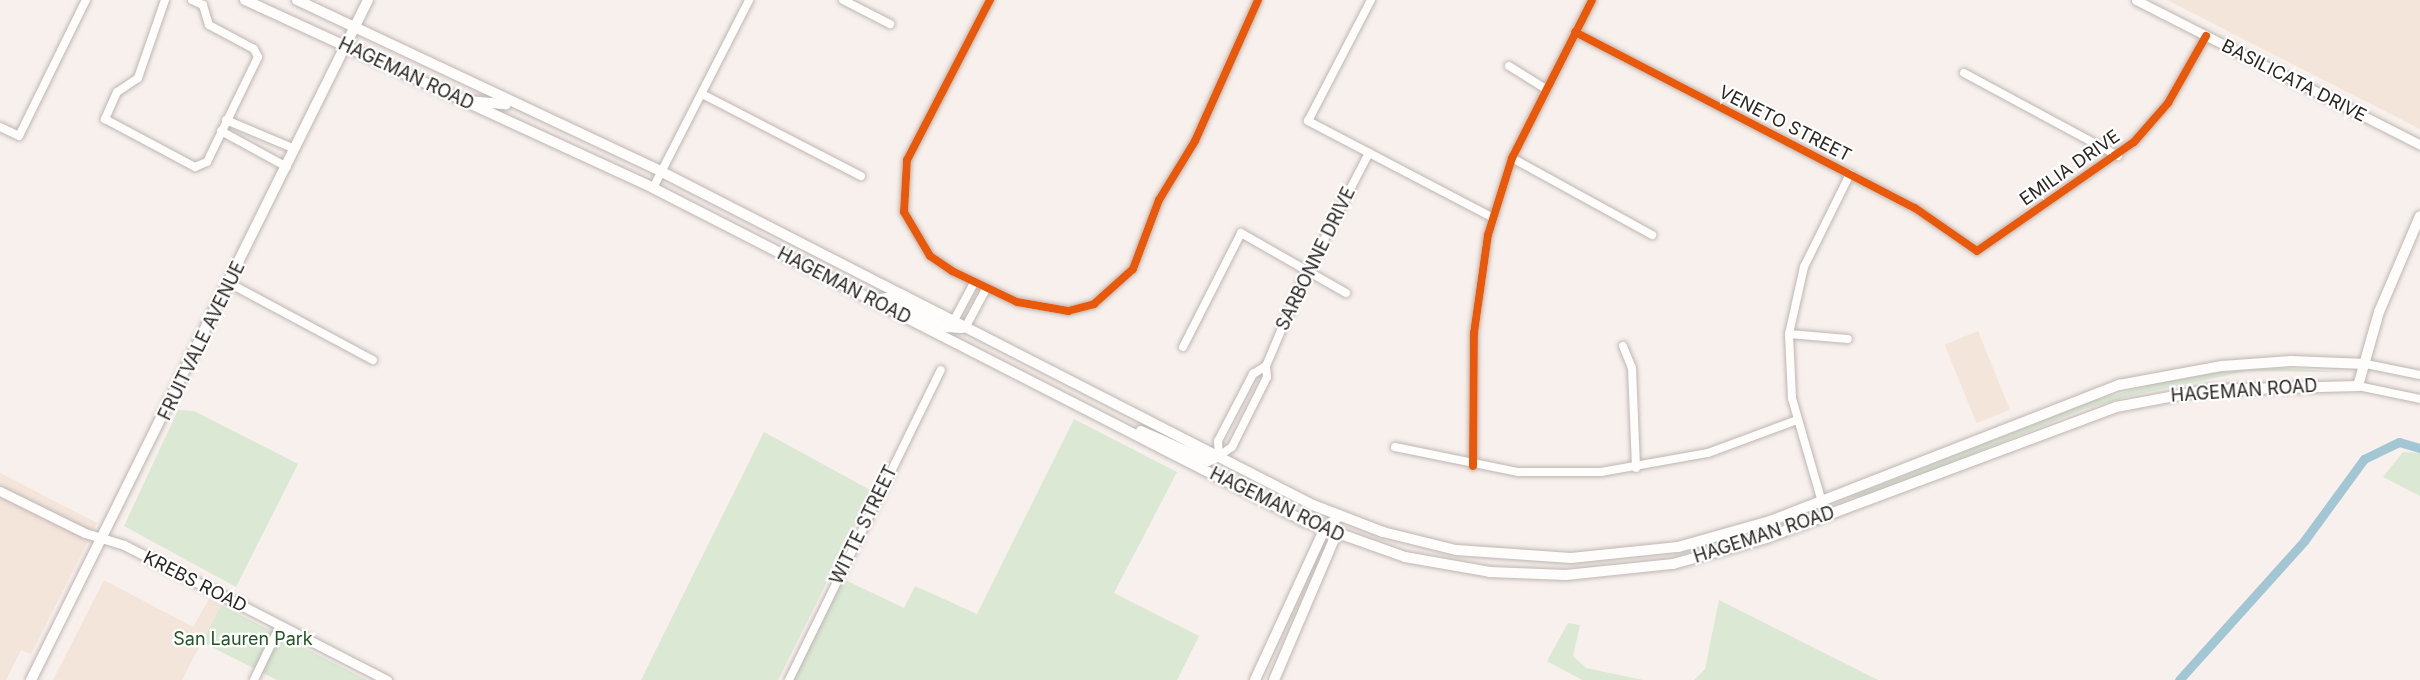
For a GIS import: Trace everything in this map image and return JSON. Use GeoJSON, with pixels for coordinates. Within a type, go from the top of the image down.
{"type":"FeatureCollection","features":[{"type":"Feature","properties":{"kind":"main road","name":"HAGEMAN ROAD"},"geometry":{"type":"LineString","coordinates":[[245,0],[653,188],[1324,530],[1337,536],[1448,566],[1566,575],[1694,559],[1826,516],[2116,407],[2207,390],[2358,386]]}},
{"type":"Feature","properties":{"kind":"main road","name":"HAGEMAN ROAD"},"geometry":{"type":"LineString","coordinates":[[297,0],[662,172],[1338,517],[1456,550],[1527,558],[1607,557],[1712,540],[2027,418],[2165,374],[2290,361],[2366,364]]}},
{"type":"Feature","properties":{"kind":"main road","name":"FRUITVALE AVENUE"},"geometry":{"type":"LineString","coordinates":[[31,680],[231,284],[368,0]]}},
{"type":"Feature","properties":{"kind":"main road"},"geometry":{"type":"LineString","coordinates":[[465,101],[503,103],[548,125],[560,125]]}},
{"type":"Feature","properties":{"kind":"main road"},"geometry":{"type":"LineString","coordinates":[[2358,386],[2379,312],[2420,216]]}},
{"type":"Feature","properties":{"kind":"main road"},"geometry":{"type":"LineString","coordinates":[[871,300],[888,298],[944,327],[965,328]]}},
{"type":"Feature","properties":{"kind":"main road"},"geometry":{"type":"LineString","coordinates":[[1123,427],[1153,434],[1208,461],[1219,456]]}},
{"type":"Feature","properties":{"kind":"main road"},"geometry":{"type":"LineString","coordinates":[[1255,680],[1324,530],[1338,517]]}},
{"type":"Feature","properties":{"kind":"main road"},"geometry":{"type":"LineString","coordinates":[[1274,680],[1337,536],[1338,517]]}},
{"type":"Feature","properties":{"kind":"street"},"geometry":{"type":"LineString","coordinates":[[0,127],[19,136],[86,0]]}},
{"type":"Feature","properties":{"kind":"street"},"geometry":{"type":"LineString","coordinates":[[165,0],[151,29],[152,50],[134,86],[114,96],[107,124],[195,167],[207,162],[258,53],[209,25],[203,5],[192,0]]}},
{"type":"Feature","properties":{"kind":"street"},"geometry":{"type":"LineString","coordinates":[[653,188],[748,0]]}},
{"type":"Feature","properties":{"kind":"street"},"geometry":{"type":"LineString","coordinates":[[843,0],[890,24]]}},
{"type":"Feature","properties":{"kind":"street"},"geometry":{"type":"LineString","coordinates":[[990,0],[906,160],[902,186],[914,236],[930,256],[986,289],[1042,310],[1068,311],[1116,289],[1133,269],[1159,200],[1195,141],[1258,0]]}},
{"type":"Feature","properties":{"kind":"street"},"geometry":{"type":"LineString","coordinates":[[1371,0],[1308,122],[1492,217]]}},
{"type":"Feature","properties":{"kind":"street"},"geometry":{"type":"LineString","coordinates":[[1473,466],[1477,297],[1492,217],[1512,158],[1592,0]]}},
{"type":"Feature","properties":{"kind":"street","name":"BASILICATA DRIVE"},"geometry":{"type":"LineString","coordinates":[[2136,0],[2420,145]]}},
{"type":"Feature","properties":{"kind":"street","name":"VENETO STREET"},"geometry":{"type":"LineString","coordinates":[[1575,32],[1937,221],[1977,251]]}},
{"type":"Feature","properties":{"kind":"street","name":"EMILIA DRIVE"},"geometry":{"type":"LineString","coordinates":[[1977,251],[2118,156],[2168,103],[2206,36]]}},
{"type":"Feature","properties":{"kind":"street"},"geometry":{"type":"LineString","coordinates":[[1509,66],[1546,89]]}},
{"type":"Feature","properties":{"kind":"street"},"geometry":{"type":"LineString","coordinates":[[1964,73],[2118,156]]}},
{"type":"Feature","properties":{"kind":"street"},"geometry":{"type":"LineString","coordinates":[[702,94],[861,176]]}},
{"type":"Feature","properties":{"kind":"street"},"geometry":{"type":"LineString","coordinates":[[226,120],[256,135],[295,149]]}},
{"type":"Feature","properties":{"kind":"street"},"geometry":{"type":"LineString","coordinates":[[221,131],[287,167]]}},
{"type":"Feature","properties":{"kind":"street"},"geometry":{"type":"LineString","coordinates":[[251,146],[256,135]]}},
{"type":"Feature","properties":{"kind":"street","name":"SARBONNE DRIVE"},"geometry":{"type":"LineString","coordinates":[[1219,456],[1232,447],[1267,377],[1266,366],[1309,268],[1369,153]]}},
{"type":"Feature","properties":{"kind":"street"},"geometry":{"type":"LineString","coordinates":[[1512,158],[1652,235]]}},
{"type":"Feature","properties":{"kind":"street"},"geometry":{"type":"LineString","coordinates":[[1826,516],[1797,420],[1789,334],[1804,267],[1850,174]]}},
{"type":"Feature","properties":{"kind":"street"},"geometry":{"type":"LineString","coordinates":[[1183,346],[1241,233],[1309,268],[1346,293]]}},
{"type":"Feature","properties":{"kind":"street"},"geometry":{"type":"LineString","coordinates":[[953,322],[974,283]]}},
{"type":"Feature","properties":{"kind":"street"},"geometry":{"type":"LineString","coordinates":[[231,284],[373,360]]}},
{"type":"Feature","properties":{"kind":"street"},"geometry":{"type":"LineString","coordinates":[[965,328],[986,289]]}},
{"type":"Feature","properties":{"kind":"street"},"geometry":{"type":"LineString","coordinates":[[967,297],[978,303]]}},
{"type":"Feature","properties":{"kind":"street"},"geometry":{"type":"LineString","coordinates":[[1789,334],[1848,339]]}},
{"type":"Feature","properties":{"kind":"street"},"geometry":{"type":"LineString","coordinates":[[1623,346],[1632,368],[1636,468]]}},
{"type":"Feature","properties":{"kind":"street","name":"HAGEMAN ROAD"},"geometry":{"type":"LineString","coordinates":[[2366,364],[2420,375]]}},
{"type":"Feature","properties":{"kind":"street","name":"SARBONNE DRIVE"},"geometry":{"type":"LineString","coordinates":[[1219,456],[1218,441],[1254,374],[1266,366]]}},
{"type":"Feature","properties":{"kind":"street","name":"WITTE STREET"},"geometry":{"type":"LineString","coordinates":[[789,680],[941,370]]}},
{"type":"Feature","properties":{"kind":"street","name":"HAGEMAN ROAD"},"geometry":{"type":"LineString","coordinates":[[2358,386],[2420,399]]}},
{"type":"Feature","properties":{"kind":"street"},"geometry":{"type":"LineString","coordinates":[[1395,447],[1473,466],[1546,474],[1636,468],[1708,453],[1797,420]]}},
{"type":"Feature","properties":{"kind":"street","name":"KREBS ROAD"},"geometry":{"type":"LineString","coordinates":[[0,491],[103,538],[387,680]]}},
{"type":"Feature","properties":{"kind":"street"},"geometry":{"type":"LineString","coordinates":[[254,680],[280,626]]}},
{"type":"Feature","properties":{"kind":"shaded area"},"geometry":{"type":"Polygon","coordinates":[[[2167,0],[2420,0],[2420,129],[2167,0]]]}},
{"type":"Feature","properties":{"kind":"shaded area"},"geometry":{"type":"Polygon","coordinates":[[[1978,331],[2010,410],[1976,423],[1945,344],[1978,331]]]}},
{"type":"Feature","properties":{"kind":"shaded area"},"geometry":{"type":"Polygon","coordinates":[[[0,473],[97,523],[31,654],[21,650],[6,680],[0,680],[0,473]]]}},
{"type":"Feature","properties":{"kind":"shaded area"},"geometry":{"type":"Polygon","coordinates":[[[104,580],[193,627],[209,599],[221,605],[182,680],[53,680],[104,580]]]}},
{"type":"Feature","properties":{"kind":"green space"},"geometry":{"type":"Polygon","coordinates":[[[2283,368],[2341,372],[2248,371],[2130,396],[2085,409],[1865,497],[1849,497],[2095,400],[2176,378],[2219,372],[2283,368]]]}},
{"type":"Feature","properties":{"kind":"green space"},"geometry":{"type":"Polygon","coordinates":[[[178,410],[194,411],[298,464],[236,587],[124,526],[178,410]]]}},
{"type":"Feature","properties":{"kind":"green space"},"geometry":{"type":"Polygon","coordinates":[[[1074,419],[1177,472],[1114,593],[1199,636],[1177,680],[793,680],[843,579],[904,608],[915,586],[977,614],[1074,419]]]}},
{"type":"Feature","properties":{"kind":"green space"},"geometry":{"type":"Polygon","coordinates":[[[764,432],[872,491],[778,680],[641,680],[764,432]]]}},
{"type":"Feature","properties":{"kind":"green space"},"geometry":{"type":"Polygon","coordinates":[[[2403,452],[2420,453],[2420,496],[2383,477],[2403,452]]]}},
{"type":"Feature","properties":{"kind":"green space"},"geometry":{"type":"Polygon","coordinates":[[[1719,600],[1878,680],[1694,680],[1705,669],[1719,600]]]}},
{"type":"Feature","properties":{"kind":"green space","name":"San Lauren Park"},"geometry":{"type":"Polygon","coordinates":[[[221,605],[367,680],[277,680],[202,642],[221,605]]]}},
{"type":"Feature","properties":{"kind":"green space"},"geometry":{"type":"Polygon","coordinates":[[[1568,623],[1580,625],[1573,656],[1586,668],[1643,680],[1582,680],[1547,661],[1568,623]]]}},
{"type":"Feature","properties":{"kind":"waterway"},"geometry":{"type":"LineString","coordinates":[[2179,680],[2304,541],[2364,459],[2399,442],[2420,448]]}},
{"type":"Feature","properties":{"kind":"cycle path"},"geometry":{"type":"LineString","coordinates":[[990,0],[907,160],[904,212],[930,256],[952,271],[1017,302],[1068,311],[1094,304],[1133,269],[1159,200],[1195,141],[1258,0]]}},
{"type":"Feature","properties":{"kind":"cycle path"},"geometry":{"type":"LineString","coordinates":[[1473,466],[1474,333],[1488,235],[1512,158],[1592,0]]}},
{"type":"Feature","properties":{"kind":"cycle path"},"geometry":{"type":"LineString","coordinates":[[1575,32],[1915,208],[1977,251],[2134,142],[2168,103],[2206,36]]}}]}
